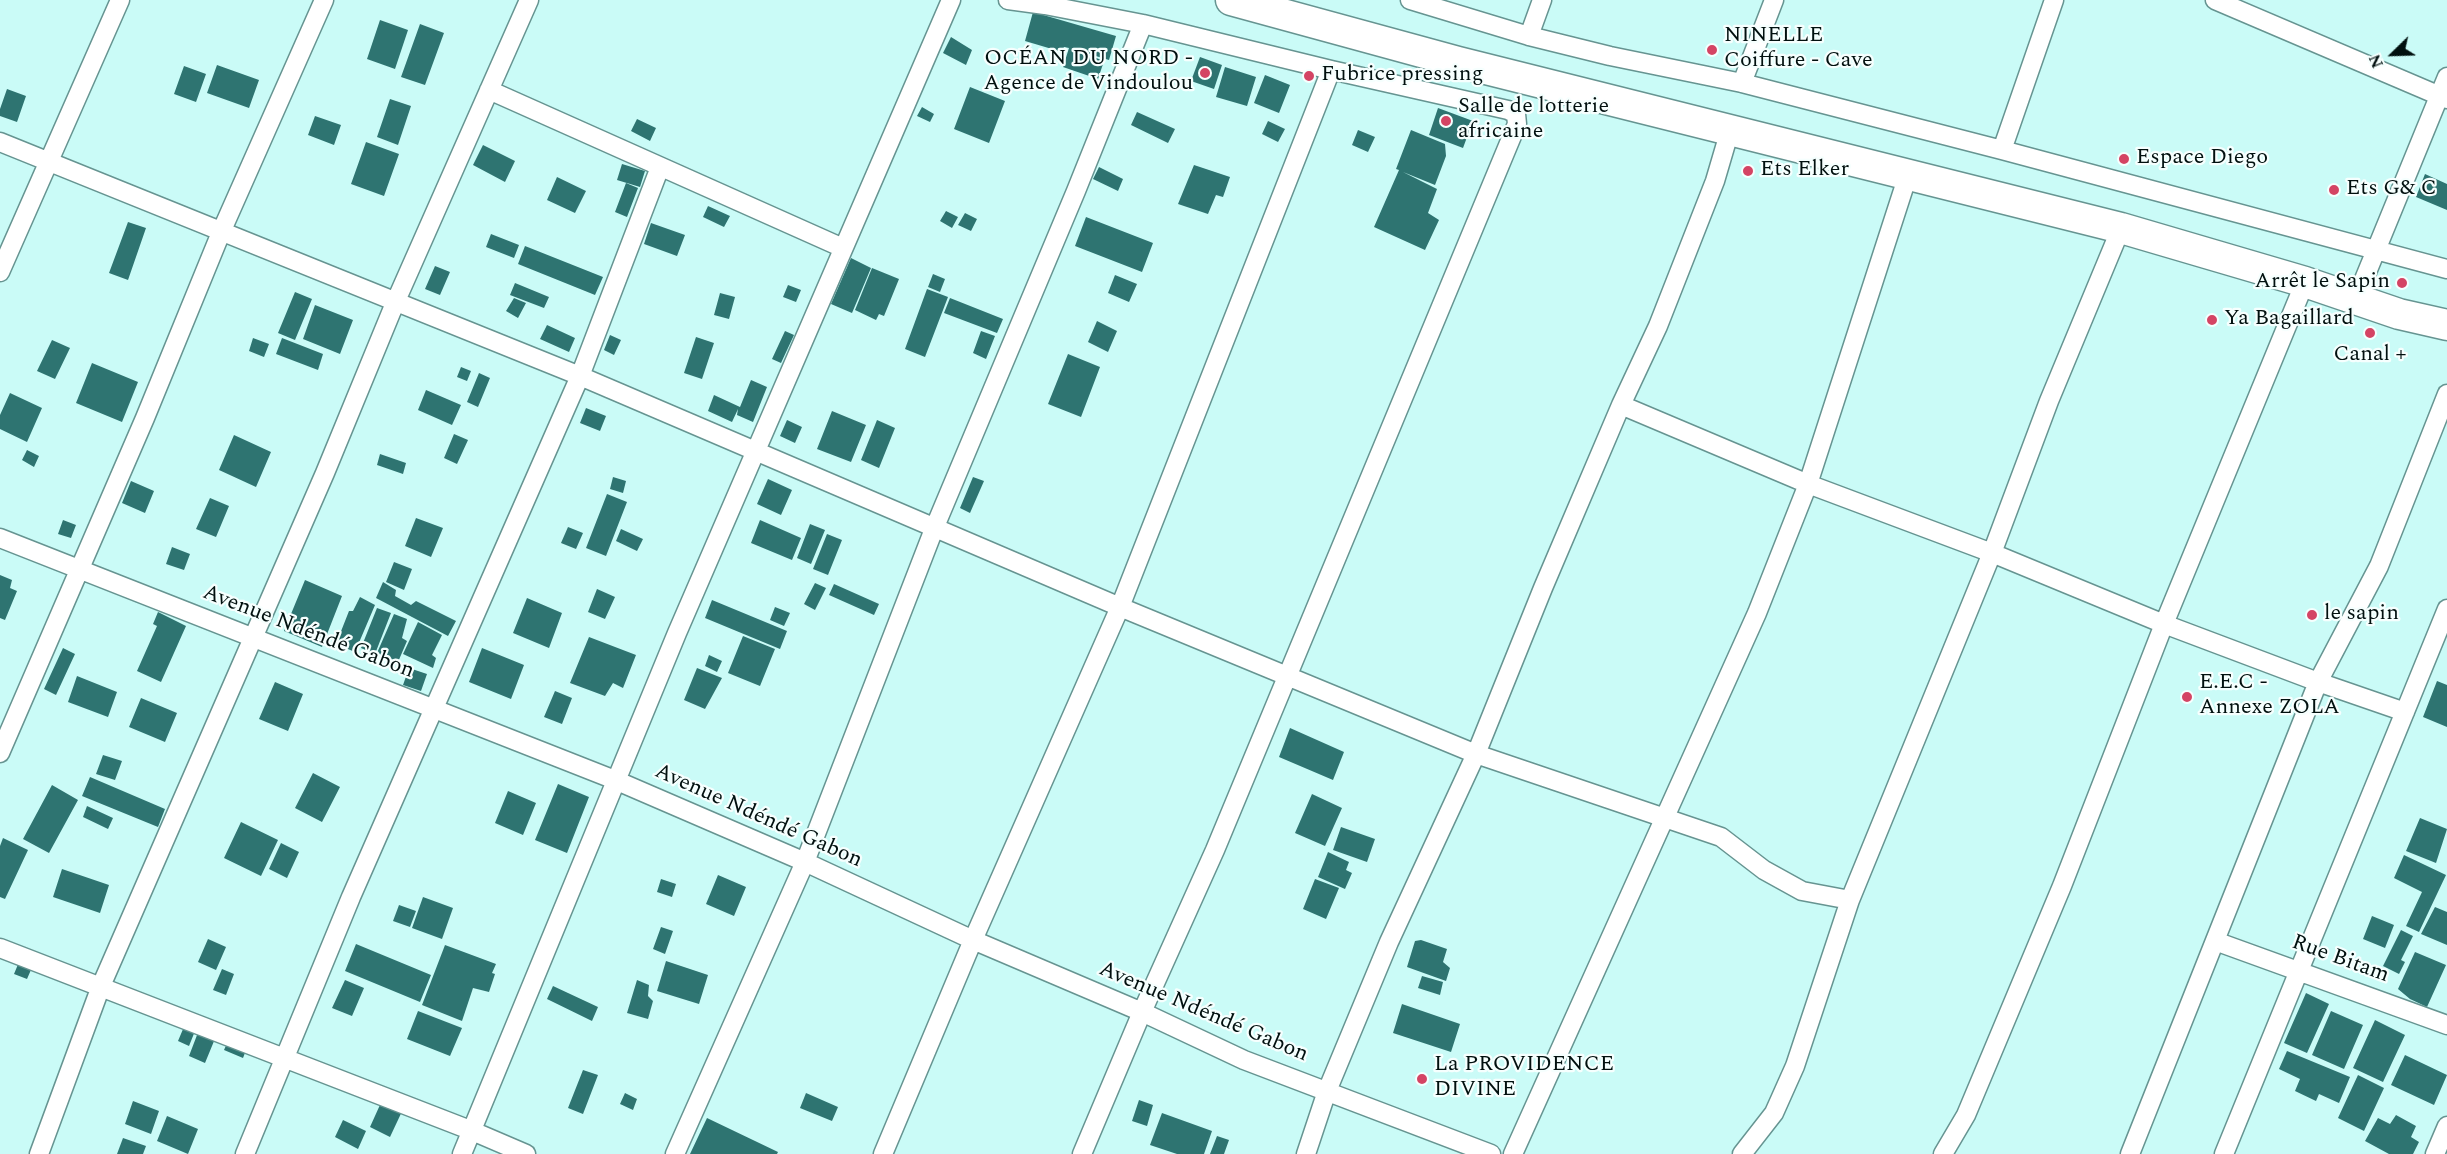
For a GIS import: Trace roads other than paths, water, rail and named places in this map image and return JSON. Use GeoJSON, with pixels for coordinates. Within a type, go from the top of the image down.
{"type":"FeatureCollection","features":[{"type":"Feature","properties":{"kind":"highway"},"geometry":{"type":"LineString","coordinates":[[1232,0],[1447,59],[2121,228],[2305,282],[2399,314],[2447,325]]}},
{"type":"Feature","properties":{"kind":"street"},"geometry":{"type":"LineString","coordinates":[[0,272],[120,0]]}},
{"type":"Feature","properties":{"kind":"street"},"geometry":{"type":"LineString","coordinates":[[0,753],[145,418],[222,230],[324,0]]}},
{"type":"Feature","properties":{"kind":"street"},"geometry":{"type":"LineString","coordinates":[[39,1154],[101,986],[325,472],[395,303],[529,0]]}},
{"type":"Feature","properties":{"kind":"street"},"geometry":{"type":"LineString","coordinates":[[462,1154],[615,780],[951,0]]}},
{"type":"Feature","properties":{"kind":"street"},"geometry":{"type":"LineString","coordinates":[[1008,0],[1045,4],[1143,24],[1508,110],[1516,114],[1517,124],[1215,850],[1142,1012],[1082,1154]]}},
{"type":"Feature","properties":{"kind":"street"},"geometry":{"type":"LineString","coordinates":[[1410,0],[1529,36],[1610,56],[1742,83],[2447,269]]}},
{"type":"Feature","properties":{"kind":"street"},"geometry":{"type":"LineString","coordinates":[[1529,36],[1542,0]]}},
{"type":"Feature","properties":{"kind":"street"},"geometry":{"type":"LineString","coordinates":[[1742,83],[1774,0]]}},
{"type":"Feature","properties":{"kind":"street"},"geometry":{"type":"LineString","coordinates":[[2002,150],[2054,0]]}},
{"type":"Feature","properties":{"kind":"street"},"geometry":{"type":"LineString","coordinates":[[2216,0],[2443,98]]}},
{"type":"Feature","properties":{"kind":"street"},"geometry":{"type":"LineString","coordinates":[[675,1154],[805,862],[934,529],[1076,191],[1143,24]]}},
{"type":"Feature","properties":{"kind":"street"},"geometry":{"type":"LineString","coordinates":[[883,1154],[973,940],[1120,608],[1331,70]]}},
{"type":"Feature","properties":{"kind":"street"},"geometry":{"type":"LineString","coordinates":[[2356,299],[2443,98],[2447,77]]}},
{"type":"Feature","properties":{"kind":"street"},"geometry":{"type":"LineString","coordinates":[[489,90],[843,248]]}},
{"type":"Feature","properties":{"kind":"street"},"geometry":{"type":"LineString","coordinates":[[1306,1154],[1327,1091],[1389,942],[1476,754],[1621,405],[1658,326],[1715,181],[1730,130]]}},
{"type":"Feature","properties":{"kind":"street"},"geometry":{"type":"LineString","coordinates":[[0,142],[580,376],[754,453],[1120,608],[1476,754],[1721,837],[1764,870],[1802,891],[1850,900]]}},
{"type":"Feature","properties":{"kind":"street"},"geometry":{"type":"LineString","coordinates":[[245,1154],[351,897],[580,376],[660,167]]}},
{"type":"Feature","properties":{"kind":"street"},"geometry":{"type":"LineString","coordinates":[[1513,1154],[1579,1002],[1665,818],[1757,612],[1808,484],[1908,175]]}},
{"type":"Feature","properties":{"kind":"street"},"geometry":{"type":"LineString","coordinates":[[1742,1154],[1774,1113],[1795,1066],[1850,900],[1992,553],[2049,401],[2121,228]]}},
{"type":"Feature","properties":{"kind":"street"},"geometry":{"type":"LineString","coordinates":[[1943,1154],[1965,1115],[2062,886],[2164,624],[2305,282]]}},
{"type":"Feature","properties":{"kind":"street"},"geometry":{"type":"LineString","coordinates":[[2130,1154],[2318,682],[2379,566],[2447,394]]}},
{"type":"Feature","properties":{"kind":"street"},"geometry":{"type":"LineString","coordinates":[[1621,405],[1808,484],[1992,553],[2164,624],[2405,712]]}},
{"type":"Feature","properties":{"kind":"street","name":"Avenue Ndéndé Gabon"},"geometry":{"type":"LineString","coordinates":[[0,538],[615,780],[805,862],[973,940],[1142,1012],[1244,1060],[1491,1154]]}},
{"type":"Feature","properties":{"kind":"street"},"geometry":{"type":"LineString","coordinates":[[2224,1154],[2405,712],[2439,651],[2447,609]]}},
{"type":"Feature","properties":{"kind":"street","name":"Rue Bitam"},"geometry":{"type":"LineString","coordinates":[[2215,941],[2447,1025]]}},
{"type":"Feature","properties":{"kind":"street"},"geometry":{"type":"LineString","coordinates":[[0,948],[470,1130],[526,1154]]}},
{"type":"Feature","properties":{"kind":"street"},"geometry":{"type":"LineString","coordinates":[[2435,1154],[2447,1126]]}},
{"type":"Feature","properties":{"kind":"place","name":"NINELLE Coiffure - Cave"},"geometry":{"type":"Point","coordinates":[1712,50]}},
{"type":"Feature","properties":{"kind":"place","name":"OCÉAN DU NORD - Agence de Vindoulou"},"geometry":{"type":"Point","coordinates":[1205,73]}},
{"type":"Feature","properties":{"kind":"place","name":"Fubrice pressing"},"geometry":{"type":"Point","coordinates":[1309,76]}},
{"type":"Feature","properties":{"kind":"place","name":"Salle de lotterie africaine"},"geometry":{"type":"Point","coordinates":[1446,121]}},
{"type":"Feature","properties":{"kind":"place","name":"Espace Diego"},"geometry":{"type":"Point","coordinates":[2124,159]}},
{"type":"Feature","properties":{"kind":"place","name":"Ets Elker"},"geometry":{"type":"Point","coordinates":[1748,171]}},
{"type":"Feature","properties":{"kind":"place","name":"Ets G& C"},"geometry":{"type":"Point","coordinates":[2334,190]}},
{"type":"Feature","properties":{"kind":"place","name":"Arrêt le Sapin"},"geometry":{"type":"Point","coordinates":[2402,283]}},
{"type":"Feature","properties":{"kind":"place","name":"Ya Bagaillard"},"geometry":{"type":"Point","coordinates":[2212,320]}},
{"type":"Feature","properties":{"kind":"place","name":"Canal +"},"geometry":{"type":"Point","coordinates":[2370,333]}},
{"type":"Feature","properties":{"kind":"place","name":"le sapin"},"geometry":{"type":"Point","coordinates":[2312,615]}},
{"type":"Feature","properties":{"kind":"place","name":"E.E.C - Annexe ZOLA"},"geometry":{"type":"Point","coordinates":[2187,697]}},
{"type":"Feature","properties":{"kind":"place","name":"La PROVIDENCE DIVINE"},"geometry":{"type":"Point","coordinates":[1422,1079]}}]}
